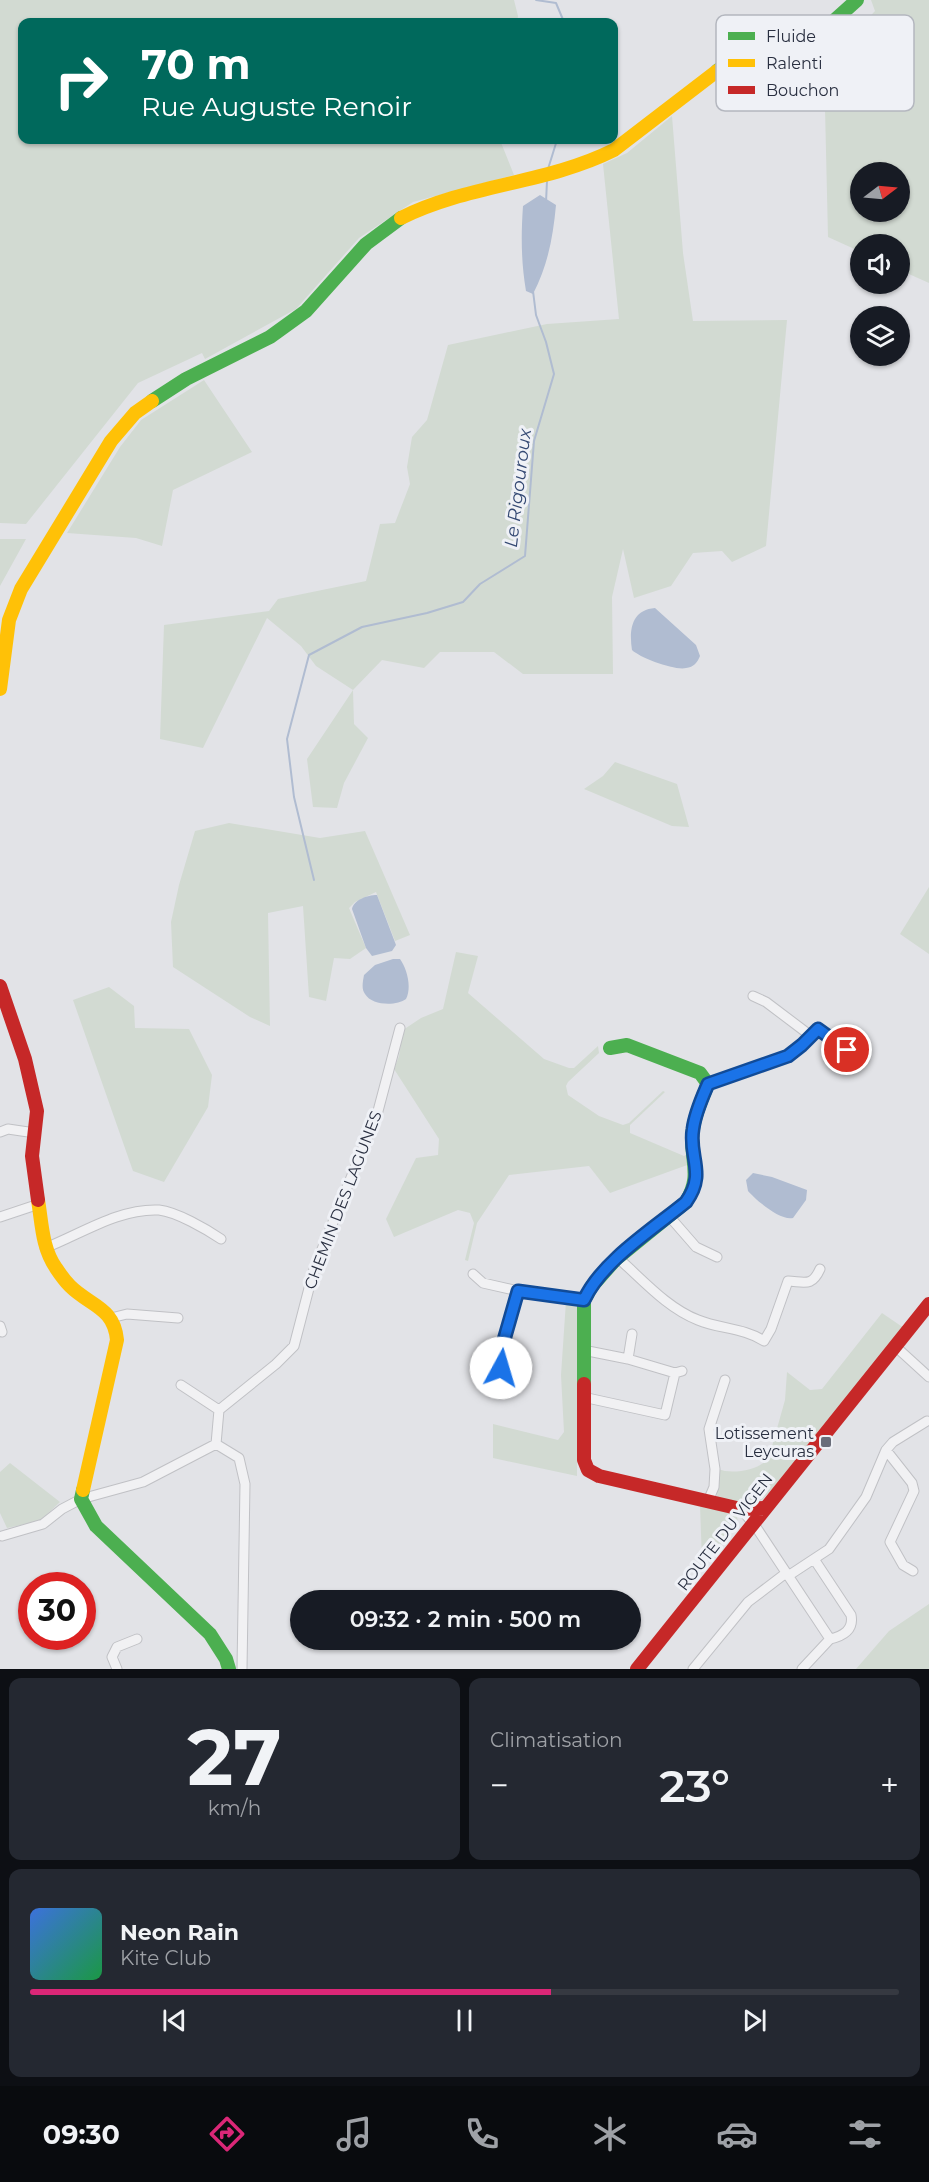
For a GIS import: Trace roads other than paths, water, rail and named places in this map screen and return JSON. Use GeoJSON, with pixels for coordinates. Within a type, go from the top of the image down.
{"type":"FeatureCollection","features":[{"type":"Feature","properties":{"kind":"street"},"geometry":{"type":"LineString","coordinates":[[840,15],[857,0]]}},
{"type":"Feature","properties":{"kind":"street"},"geometry":{"type":"LineString","coordinates":[[0,689],[9,620],[21,588],[111,441],[135,414],[186,379],[270,337],[297,318],[306,311],[366,244],[394,222],[455,196],[549,174],[598,158],[614,150],[716,72]]}},
{"type":"Feature","properties":{"kind":"street"},"geometry":{"type":"LineString","coordinates":[[0,986],[15,1027],[37,1111],[32,1156],[45,1248],[55,1267],[71,1287],[106,1312],[116,1328],[117,1340],[81,1499],[96,1526],[210,1634],[226,1659],[229,1669]]}},
{"type":"Feature","properties":{"kind":"street"},"geometry":{"type":"LineString","coordinates":[[753,996],[766,1002],[811,1036]]}},
{"type":"Feature","properties":{"kind":"street","name":"CHEMIN DES LAGUNES"},"geometry":{"type":"LineString","coordinates":[[219,1410],[276,1364],[294,1346],[314,1269],[378,1111],[400,1028]]}},
{"type":"Feature","properties":{"kind":"street"},"geometry":{"type":"LineString","coordinates":[[708,1084],[788,1056],[818,1029],[861,1061]]}},
{"type":"Feature","properties":{"kind":"street"},"geometry":{"type":"LineString","coordinates":[[610,1047],[627,1045],[700,1073],[708,1084]]}},
{"type":"Feature","properties":{"kind":"street"},"geometry":{"type":"LineString","coordinates":[[708,1084],[692,1130],[693,1151],[697,1165],[692,1193],[686,1202],[618,1258],[593,1282],[584,1300],[584,1460],[588,1470],[599,1476],[741,1509],[765,1508]]}},
{"type":"Feature","properties":{"kind":"street"},"geometry":{"type":"LineString","coordinates":[[0,1131],[8,1129],[35,1132]]}},
{"type":"Feature","properties":{"kind":"street"},"geometry":{"type":"LineString","coordinates":[[0,1217],[39,1204]]}},
{"type":"Feature","properties":{"kind":"street"},"geometry":{"type":"LineString","coordinates":[[45,1248],[129,1212],[160,1210],[202,1226],[221,1239]]}},
{"type":"Feature","properties":{"kind":"street"},"geometry":{"type":"LineString","coordinates":[[669,1216],[696,1247],[717,1257]]}},
{"type":"Feature","properties":{"kind":"street"},"geometry":{"type":"LineString","coordinates":[[618,1258],[678,1311],[700,1321],[753,1334],[764,1341],[771,1329],[788,1281],[810,1283],[815,1280],[820,1269]]}},
{"type":"Feature","properties":{"kind":"street"},"geometry":{"type":"LineString","coordinates":[[473,1274],[483,1283],[518,1291],[584,1300]]}},
{"type":"Feature","properties":{"kind":"street"},"geometry":{"type":"LineString","coordinates":[[518,1291],[504,1340],[501,1368],[525,1376]]}},
{"type":"Feature","properties":{"kind":"street","name":"ROUTE DU VIGEN"},"geometry":{"type":"LineString","coordinates":[[637,1669],[929,1304]]}},
{"type":"Feature","properties":{"kind":"street"},"geometry":{"type":"LineString","coordinates":[[111,1318],[127,1314],[178,1318]]}},
{"type":"Feature","properties":{"kind":"street"},"geometry":{"type":"LineString","coordinates":[[628,1359],[632,1334]]}},
{"type":"Feature","properties":{"kind":"street"},"geometry":{"type":"LineString","coordinates":[[896,1346],[928,1382]]}},
{"type":"Feature","properties":{"kind":"street"},"geometry":{"type":"LineString","coordinates":[[583,1350],[679,1372],[665,1416],[583,1397]]}},
{"type":"Feature","properties":{"kind":"street"},"geometry":{"type":"LineString","coordinates":[[708,1501],[714,1486],[716,1469],[709,1429],[725,1380]]}},
{"type":"Feature","properties":{"kind":"street"},"geometry":{"type":"LineString","coordinates":[[181,1385],[219,1410],[216,1444]]}},
{"type":"Feature","properties":{"kind":"street"},"geometry":{"type":"LineString","coordinates":[[693,1669],[748,1602],[787,1574],[829,1549],[866,1497],[886,1450],[893,1442],[927,1421]]}},
{"type":"Feature","properties":{"kind":"street"},"geometry":{"type":"LineString","coordinates":[[0,1547],[1,1534],[43,1524],[62,1509],[81,1499],[143,1482],[216,1444]]}},
{"type":"Feature","properties":{"kind":"street"},"geometry":{"type":"LineString","coordinates":[[216,1444],[239,1458],[245,1484],[242,1669]]}},
{"type":"Feature","properties":{"kind":"street"},"geometry":{"type":"LineString","coordinates":[[886,1450],[912,1483],[914,1491],[890,1542],[903,1565],[914,1571]]}},
{"type":"Feature","properties":{"kind":"street"},"geometry":{"type":"LineString","coordinates":[[741,1509],[830,1639]]}},
{"type":"Feature","properties":{"kind":"street"},"geometry":{"type":"LineString","coordinates":[[802,1669],[830,1639],[850,1629],[853,1623],[851,1616],[814,1558]]}},
{"type":"Feature","properties":{"kind":"street"},"geometry":{"type":"LineString","coordinates":[[117,1669],[112,1657],[117,1647],[137,1638]]}},
{"type":"Feature","properties":{"kind":"water"},"geometry":{"type":"Polygon","coordinates":[[[540,195],[556,205],[549,251],[533,294],[526,291],[523,270],[523,206],[540,195]]]}},
{"type":"Feature","properties":{"kind":"water"},"geometry":{"type":"Polygon","coordinates":[[[655,608],[696,645],[700,656],[693,666],[681,668],[667,666],[642,657],[632,650],[631,636],[636,617],[655,608]]]}},
{"type":"Feature","properties":{"kind":"water"},"geometry":{"type":"Polygon","coordinates":[[[377,895],[396,945],[392,951],[372,956],[366,948],[352,909],[361,899],[377,895]]]}},
{"type":"Feature","properties":{"kind":"water"},"geometry":{"type":"Polygon","coordinates":[[[400,959],[407,973],[409,989],[406,999],[391,1004],[373,1001],[364,992],[364,975],[375,965],[400,959]]]}},
{"type":"Feature","properties":{"kind":"water"},"geometry":{"type":"Polygon","coordinates":[[[753,1173],[772,1177],[807,1190],[806,1200],[793,1218],[775,1213],[748,1191],[746,1180],[753,1173]]]}},
{"type":"Feature","properties":{"kind":"waterway","name":"Le Rigouroux"},"geometry":{"type":"LineString","coordinates":[[536,0],[556,3],[562,18]]}},
{"type":"Feature","properties":{"kind":"waterway","name":"Le Rigouroux"},"geometry":{"type":"LineString","coordinates":[[548,169],[556,144]]}},
{"type":"Feature","properties":{"kind":"waterway","name":"Le Rigouroux"},"geometry":{"type":"LineString","coordinates":[[546,202],[547,181]]}},
{"type":"Feature","properties":{"kind":"waterway","name":"Le Rigouroux"},"geometry":{"type":"LineString","coordinates":[[314,880],[294,797],[287,739],[309,655],[362,627],[427,613],[463,602],[480,584],[525,556],[534,441],[554,374],[536,315],[533,291]]}},
{"type":"Feature","properties":{"kind":"place","name":"Lotissement Leycuras"},"geometry":{"type":"Point","coordinates":[826,1442]}}]}
